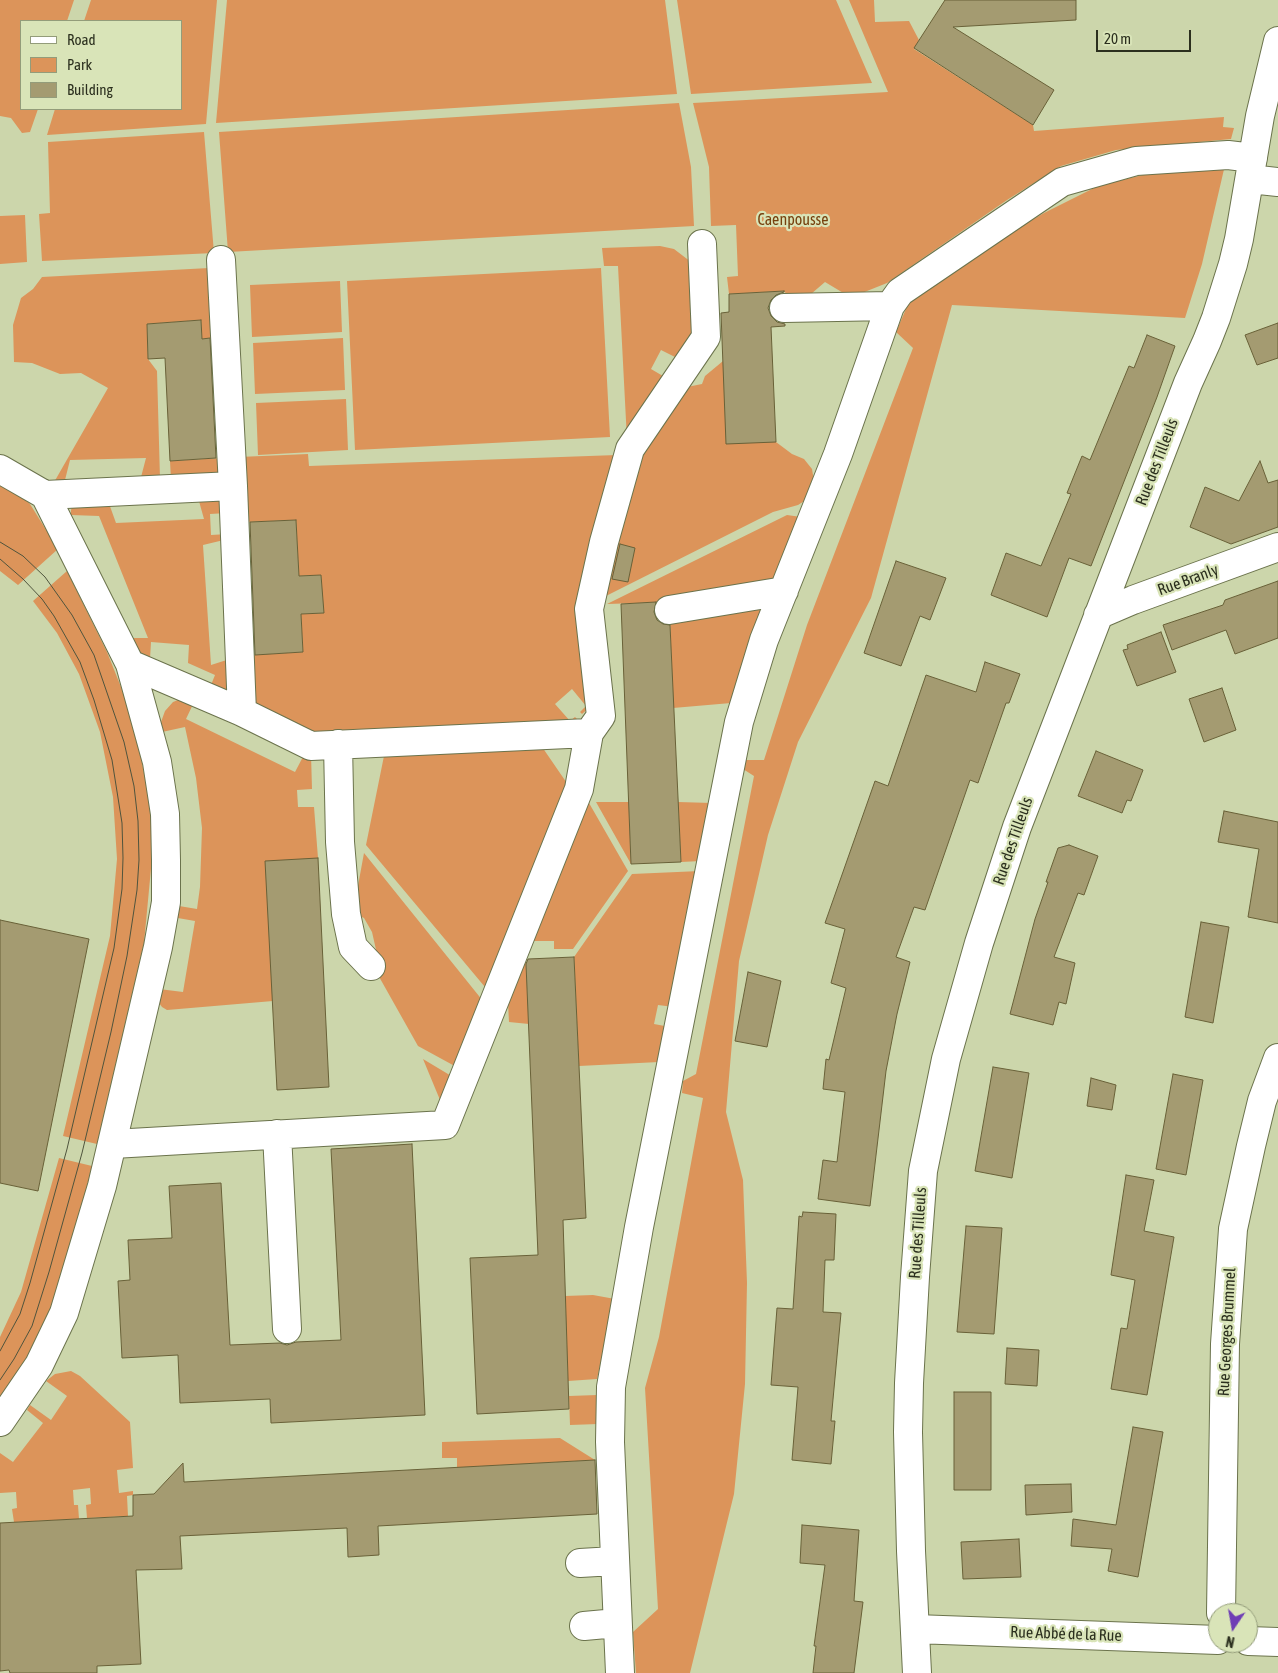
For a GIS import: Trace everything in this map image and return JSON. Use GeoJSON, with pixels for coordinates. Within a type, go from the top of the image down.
{"type":"FeatureCollection","features":[{"type":"Feature","properties":{"kind":"street","name":"Rue des Tilleuls"},"geometry":{"type":"LineString","coordinates":[[917,1673],[911,1541],[908,1432],[909,1383],[923,1172],[946,1059],[978,943],[1017,827],[1188,383],[1216,318],[1233,264],[1260,116],[1278,41]]}},
{"type":"Feature","properties":{"kind":"street"},"geometry":{"type":"LineString","coordinates":[[620,1673],[610,1442],[611,1388],[640,1227],[739,722],[764,640],[838,454],[890,306],[900,292],[1062,182],[1136,161],[1228,155],[1278,182]]}},
{"type":"Feature","properties":{"kind":"street"},"geometry":{"type":"LineString","coordinates":[[113,1144],[445,1125],[579,789],[589,733],[601,716],[589,609],[604,542],[630,449],[706,337],[702,244]]}},
{"type":"Feature","properties":{"kind":"street"},"geometry":{"type":"LineString","coordinates":[[221,260],[242,712]]}},
{"type":"Feature","properties":{"kind":"street"},"geometry":{"type":"LineString","coordinates":[[784,308],[890,306]]}},
{"type":"Feature","properties":{"kind":"street"},"geometry":{"type":"LineString","coordinates":[[0,469],[45,495],[233,486]]}},
{"type":"Feature","properties":{"kind":"street"},"geometry":{"type":"LineString","coordinates":[[0,1422],[38,1364],[64,1313],[113,1144],[158,946],[166,902],[166,814],[157,762],[130,664],[45,495]]}},
{"type":"Feature","properties":{"kind":"street","name":"Rue Branly"},"geometry":{"type":"LineString","coordinates":[[1098,615],[1133,600],[1278,547]]}},
{"type":"Feature","properties":{"kind":"street"},"geometry":{"type":"LineString","coordinates":[[669,610],[784,591]]}},
{"type":"Feature","properties":{"kind":"street"},"geometry":{"type":"LineString","coordinates":[[130,664],[242,712],[311,746],[589,733]]}},
{"type":"Feature","properties":{"kind":"street"},"geometry":{"type":"LineString","coordinates":[[338,744],[340,842],[346,914],[352,947],[371,966]]}},
{"type":"Feature","properties":{"kind":"street","name":"Rue Georges Brummel"},"geometry":{"type":"LineString","coordinates":[[1221,1603],[1225,1344],[1233,1229],[1260,1110],[1278,1058]]}},
{"type":"Feature","properties":{"kind":"street"},"geometry":{"type":"LineString","coordinates":[[277,1134],[287,1329]]}},
{"type":"Feature","properties":{"kind":"street"},"geometry":{"type":"LineString","coordinates":[[580,1563],[614,1561]]}},
{"type":"Feature","properties":{"kind":"street"},"geometry":{"type":"LineString","coordinates":[[584,1626],[617,1623]]}},
{"type":"Feature","properties":{"kind":"street","name":"Rue Abbé de la Rue"},"geometry":{"type":"LineString","coordinates":[[915,1629],[1208,1640]]}},
{"type":"Feature","properties":{"kind":"street"},"geometry":{"type":"LineString","coordinates":[[1258,1641],[1278,1642]]}},
{"type":"Feature","properties":{"kind":"green space"},"geometry":{"type":"Polygon","coordinates":[[[0,0],[74,0],[67,20],[20,20],[20,110],[38,110],[30,132],[22,133],[11,118],[0,116],[0,0]]]}},
{"type":"Feature","properties":{"kind":"green space"},"geometry":{"type":"Polygon","coordinates":[[[91,0],[217,0],[206,124],[47,135],[55,110],[182,110],[182,20],[84,20],[91,0]]]}},
{"type":"Feature","properties":{"kind":"green space"},"geometry":{"type":"Polygon","coordinates":[[[227,0],[665,0],[677,94],[216,123],[227,0]]]}},
{"type":"Feature","properties":{"kind":"green space"},"geometry":{"type":"Polygon","coordinates":[[[677,0],[836,0],[872,83],[691,94],[677,0]]]}},
{"type":"Feature","properties":{"kind":"green space","name":"Caenpousse"},"geometry":{"type":"Polygon","coordinates":[[[849,0],[874,0],[875,22],[909,21],[919,40],[914,49],[1033,125],[1034,131],[1224,117],[1223,127],[1234,128],[1231,139],[1116,150],[1061,166],[1007,200],[887,283],[857,295],[845,294],[825,282],[811,294],[793,298],[783,291],[729,294],[727,277],[738,276],[736,225],[711,226],[709,167],[693,103],[888,92],[849,0]]]}},
{"type":"Feature","properties":{"kind":"green space"},"geometry":{"type":"Polygon","coordinates":[[[679,103],[691,167],[694,226],[228,252],[219,132],[679,103]]]}},
{"type":"Feature","properties":{"kind":"green space"},"geometry":{"type":"Polygon","coordinates":[[[204,132],[214,253],[42,261],[39,214],[50,213],[48,142],[204,132]]]}},
{"type":"Feature","properties":{"kind":"green space"},"geometry":{"type":"Polygon","coordinates":[[[1225,165],[1202,264],[1185,318],[952,305],[871,598],[798,742],[768,835],[739,961],[726,1112],[743,1180],[747,1283],[745,1384],[734,1494],[690,1673],[636,1673],[633,1632],[658,1609],[645,1388],[659,1337],[703,1098],[682,1093],[683,1081],[696,1074],[754,776],[743,769],[746,760],[764,760],[807,625],[913,348],[896,332],[909,302],[988,246],[1044,213],[1098,186],[1163,170],[1225,165]]]}},
{"type":"Feature","properties":{"kind":"green space"},"geometry":{"type":"Polygon","coordinates":[[[25,215],[27,262],[0,264],[0,216],[25,215]]]}},
{"type":"Feature","properties":{"kind":"green space"},"geometry":{"type":"Polygon","coordinates":[[[660,246],[674,249],[691,262],[698,288],[692,338],[679,359],[661,350],[651,369],[668,379],[627,440],[618,266],[604,266],[602,248],[660,246]]]}},
{"type":"Feature","properties":{"kind":"green space"},"geometry":{"type":"Polygon","coordinates":[[[209,268],[218,343],[212,343],[211,338],[202,339],[201,320],[147,324],[148,359],[157,371],[160,479],[140,481],[146,458],[70,460],[64,484],[53,484],[108,388],[81,373],[60,374],[32,363],[14,362],[13,325],[21,298],[33,289],[42,277],[209,268]]]}},
{"type":"Feature","properties":{"kind":"green space"},"geometry":{"type":"Polygon","coordinates":[[[601,268],[610,437],[355,450],[347,281],[601,268]]]}},
{"type":"Feature","properties":{"kind":"green space"},"geometry":{"type":"Polygon","coordinates":[[[340,281],[342,332],[252,337],[250,285],[340,281]]]}},
{"type":"Feature","properties":{"kind":"green space"},"geometry":{"type":"Polygon","coordinates":[[[343,338],[345,390],[255,394],[253,343],[343,338]]]}},
{"type":"Feature","properties":{"kind":"green space"},"geometry":{"type":"Polygon","coordinates":[[[723,361],[776,442],[792,454],[804,459],[812,469],[814,481],[809,498],[798,505],[773,512],[600,599],[636,454],[682,388],[702,384],[705,376],[723,361]]]}},
{"type":"Feature","properties":{"kind":"green space"},"geometry":{"type":"Polygon","coordinates":[[[346,399],[348,450],[258,455],[256,403],[346,399]]]}},
{"type":"Feature","properties":{"kind":"green space"},"geometry":{"type":"Polygon","coordinates":[[[308,454],[309,466],[617,455],[592,705],[582,714],[580,712],[586,706],[572,689],[555,704],[570,721],[575,717],[577,719],[570,725],[311,739],[251,701],[248,655],[303,652],[301,614],[323,613],[321,575],[299,576],[296,520],[248,522],[239,457],[308,454]]]}},
{"type":"Feature","properties":{"kind":"green space"},"geometry":{"type":"Polygon","coordinates":[[[222,458],[222,473],[171,479],[170,461],[222,458]]]}},
{"type":"Feature","properties":{"kind":"green space"},"geometry":{"type":"Polygon","coordinates":[[[0,482],[10,487],[30,504],[58,549],[18,585],[0,571],[0,482]]]}},
{"type":"Feature","properties":{"kind":"green space"},"geometry":{"type":"Polygon","coordinates":[[[197,494],[220,495],[227,513],[210,514],[211,535],[228,534],[228,539],[203,545],[211,665],[233,658],[228,692],[209,690],[215,675],[188,663],[189,645],[151,642],[150,659],[134,649],[128,638],[148,638],[99,516],[71,515],[73,503],[107,498],[116,523],[204,519],[197,494]]]}},
{"type":"Feature","properties":{"kind":"green space"},"geometry":{"type":"Polygon","coordinates":[[[787,515],[801,517],[774,582],[669,602],[607,604],[787,515]]]}},
{"type":"Feature","properties":{"kind":"green space"},"geometry":{"type":"Polygon","coordinates":[[[67,571],[107,652],[121,687],[136,732],[152,814],[152,858],[144,943],[97,1144],[63,1136],[110,936],[117,859],[113,797],[100,732],[79,674],[57,633],[33,601],[67,571]]]}},
{"type":"Feature","properties":{"kind":"green space"},"geometry":{"type":"Polygon","coordinates":[[[764,601],[731,703],[673,708],[670,618],[764,601]]]}},
{"type":"Feature","properties":{"kind":"green space"},"geometry":{"type":"Polygon","coordinates":[[[183,698],[195,700],[186,719],[295,772],[305,753],[311,754],[312,789],[297,790],[298,807],[314,807],[318,858],[273,1001],[167,1010],[159,1003],[159,989],[183,992],[195,921],[172,917],[173,905],[197,909],[200,887],[202,828],[196,778],[185,727],[162,732],[161,722],[165,711],[173,702],[183,698]]]}},
{"type":"Feature","properties":{"kind":"green space"},"geometry":{"type":"Polygon","coordinates":[[[538,741],[573,792],[490,993],[366,845],[385,751],[538,741]]]}},
{"type":"Feature","properties":{"kind":"green space"},"geometry":{"type":"Polygon","coordinates":[[[581,802],[589,803],[628,871],[573,949],[554,949],[554,941],[527,941],[581,802]]]}},
{"type":"Feature","properties":{"kind":"green space"},"geometry":{"type":"Polygon","coordinates":[[[596,802],[629,802],[631,864],[596,802]]]}},
{"type":"Feature","properties":{"kind":"green space"},"geometry":{"type":"Polygon","coordinates":[[[678,802],[712,803],[701,861],[681,862],[678,802]]]}},
{"type":"Feature","properties":{"kind":"green space"},"geometry":{"type":"Polygon","coordinates":[[[364,853],[487,1006],[462,1070],[418,1046],[373,966],[377,954],[372,932],[364,918],[353,913],[364,853]]]}},
{"type":"Feature","properties":{"kind":"green space"},"geometry":{"type":"Polygon","coordinates":[[[700,871],[674,1007],[658,1005],[654,1024],[670,1027],[659,1062],[579,1066],[574,957],[632,874],[700,871]]]}},
{"type":"Feature","properties":{"kind":"green space"},"geometry":{"type":"Polygon","coordinates":[[[526,959],[529,1024],[509,1022],[508,1003],[526,959]]]}},
{"type":"Feature","properties":{"kind":"green space"},"geometry":{"type":"Polygon","coordinates":[[[423,1059],[458,1080],[445,1112],[423,1059]]]}},
{"type":"Feature","properties":{"kind":"green space"},"geometry":{"type":"Polygon","coordinates":[[[59,1158],[92,1166],[57,1299],[35,1346],[0,1404],[0,1337],[21,1292],[59,1158]]]}},
{"type":"Feature","properties":{"kind":"green space"},"geometry":{"type":"Polygon","coordinates":[[[593,1295],[615,1299],[597,1379],[568,1381],[565,1296],[593,1295]]]}},
{"type":"Feature","properties":{"kind":"green space"},"geometry":{"type":"Polygon","coordinates":[[[71,1371],[80,1376],[130,1422],[133,1468],[117,1470],[119,1493],[133,1491],[133,1495],[127,1496],[128,1516],[87,1518],[86,1505],[91,1504],[90,1488],[73,1490],[74,1505],[78,1505],[79,1519],[14,1522],[12,1509],[17,1508],[16,1492],[0,1493],[0,1453],[13,1462],[43,1423],[27,1410],[30,1405],[51,1420],[67,1396],[46,1381],[55,1374],[71,1371]]]}},
{"type":"Feature","properties":{"kind":"green space"},"geometry":{"type":"Polygon","coordinates":[[[597,1395],[598,1424],[570,1425],[569,1396],[597,1395]]]}},
{"type":"Feature","properties":{"kind":"green space"},"geometry":{"type":"Polygon","coordinates":[[[560,1438],[595,1460],[457,1468],[457,1458],[442,1458],[442,1442],[560,1438]]]}},
{"type":"Feature","properties":{"kind":"building"},"geometry":{"type":"Polygon","coordinates":[[[945,0],[1076,0],[1076,20],[953,27],[1054,90],[1033,125],[914,48],[945,0]]]}},
{"type":"Feature","properties":{"kind":"building"},"geometry":{"type":"Polygon","coordinates":[[[784,291],[771,300],[768,308],[771,316],[777,322],[785,324],[785,326],[771,327],[776,442],[726,444],[721,313],[729,312],[729,294],[784,291]]]}},
{"type":"Feature","properties":{"kind":"building"},"geometry":{"type":"Polygon","coordinates":[[[201,320],[202,339],[210,338],[216,458],[170,461],[165,358],[148,359],[147,324],[201,320]]]}},
{"type":"Feature","properties":{"kind":"building"},"geometry":{"type":"Polygon","coordinates":[[[1278,323],[1278,358],[1257,365],[1245,335],[1278,323]]]}},
{"type":"Feature","properties":{"kind":"building"},"geometry":{"type":"Polygon","coordinates":[[[1147,335],[1175,346],[1091,566],[1069,558],[1047,617],[991,595],[1006,553],[1041,566],[1071,494],[1067,493],[1082,456],[1090,460],[1129,366],[1134,368],[1147,335]]]}},
{"type":"Feature","properties":{"kind":"building"},"geometry":{"type":"Polygon","coordinates":[[[1260,461],[1268,483],[1278,480],[1278,527],[1231,544],[1190,527],[1205,487],[1239,501],[1260,461]]]}},
{"type":"Feature","properties":{"kind":"building"},"geometry":{"type":"Polygon","coordinates":[[[296,520],[299,576],[321,575],[324,613],[301,614],[303,652],[255,655],[250,522],[296,520]]]}},
{"type":"Feature","properties":{"kind":"building"},"geometry":{"type":"Polygon","coordinates":[[[620,544],[635,548],[628,582],[612,579],[620,544]]]}},
{"type":"Feature","properties":{"kind":"building"},"geometry":{"type":"Polygon","coordinates":[[[896,561],[946,578],[930,620],[920,616],[901,666],[864,653],[896,561]]]}},
{"type":"Feature","properties":{"kind":"building"},"geometry":{"type":"Polygon","coordinates":[[[1278,581],[1278,638],[1235,654],[1226,630],[1172,650],[1163,625],[1223,605],[1225,600],[1278,581]]]}},
{"type":"Feature","properties":{"kind":"building"},"geometry":{"type":"Polygon","coordinates":[[[656,602],[654,612],[657,620],[663,624],[670,625],[681,862],[631,864],[621,604],[656,602]]]}},
{"type":"Feature","properties":{"kind":"building"},"geometry":{"type":"Polygon","coordinates":[[[1161,632],[1176,672],[1137,686],[1123,650],[1128,649],[1127,645],[1161,632]]]}},
{"type":"Feature","properties":{"kind":"building"},"geometry":{"type":"Polygon","coordinates":[[[985,662],[1020,674],[1009,703],[1006,703],[978,783],[970,780],[925,910],[914,907],[896,957],[910,962],[897,1014],[886,1071],[870,1206],[818,1199],[823,1160],[837,1162],[845,1092],[823,1089],[826,1059],[829,1060],[846,988],[831,983],[845,929],[825,923],[875,781],[888,786],[926,675],[976,692],[985,662]]]}},
{"type":"Feature","properties":{"kind":"building"},"geometry":{"type":"Polygon","coordinates":[[[1222,688],[1236,730],[1204,742],[1189,699],[1222,688]]]}},
{"type":"Feature","properties":{"kind":"building"},"geometry":{"type":"Polygon","coordinates":[[[1096,751],[1143,770],[1131,801],[1127,800],[1122,813],[1078,796],[1096,751]]]}},
{"type":"Feature","properties":{"kind":"building"},"geometry":{"type":"Polygon","coordinates":[[[1224,811],[1278,822],[1278,923],[1248,917],[1259,849],[1218,842],[1224,811]]]}},
{"type":"Feature","properties":{"kind":"building"},"geometry":{"type":"Polygon","coordinates":[[[1069,845],[1098,856],[1084,895],[1078,893],[1054,957],[1075,963],[1066,1004],[1059,1002],[1053,1025],[1010,1014],[1035,919],[1048,882],[1046,882],[1058,848],[1069,845]]]}},
{"type":"Feature","properties":{"kind":"building"},"geometry":{"type":"Polygon","coordinates":[[[318,858],[329,1087],[277,1090],[265,861],[318,858]]]}},
{"type":"Feature","properties":{"kind":"building"},"geometry":{"type":"Polygon","coordinates":[[[0,920],[89,939],[38,1191],[0,1183],[0,920]]]}},
{"type":"Feature","properties":{"kind":"building"},"geometry":{"type":"Polygon","coordinates":[[[1201,922],[1229,927],[1213,1023],[1185,1017],[1201,922]]]}},
{"type":"Feature","properties":{"kind":"building"},"geometry":{"type":"Polygon","coordinates":[[[574,957],[586,1218],[563,1220],[569,1409],[477,1414],[470,1258],[538,1255],[526,964],[528,959],[574,957]]]}},
{"type":"Feature","properties":{"kind":"building"},"geometry":{"type":"Polygon","coordinates":[[[748,972],[781,981],[767,1047],[735,1041],[748,972]]]}},
{"type":"Feature","properties":{"kind":"building"},"geometry":{"type":"Polygon","coordinates":[[[993,1067],[1029,1073],[1012,1178],[975,1171],[993,1067]]]}},
{"type":"Feature","properties":{"kind":"building"},"geometry":{"type":"Polygon","coordinates":[[[1173,1074],[1203,1080],[1186,1175],[1156,1169],[1173,1074]]]}},
{"type":"Feature","properties":{"kind":"building"},"geometry":{"type":"Polygon","coordinates":[[[1091,1078],[1116,1085],[1112,1110],[1087,1106],[1091,1078]]]}},
{"type":"Feature","properties":{"kind":"building"},"geometry":{"type":"Polygon","coordinates":[[[412,1144],[425,1415],[271,1423],[270,1399],[180,1403],[178,1355],[122,1358],[118,1281],[130,1280],[128,1240],[172,1238],[169,1186],[221,1183],[230,1345],[280,1343],[287,1345],[296,1342],[341,1340],[331,1149],[412,1144]]]}},
{"type":"Feature","properties":{"kind":"building"},"geometry":{"type":"Polygon","coordinates":[[[1126,1175],[1154,1180],[1144,1231],[1174,1237],[1147,1395],[1111,1389],[1121,1328],[1127,1329],[1135,1280],[1111,1275],[1126,1175]]]}},
{"type":"Feature","properties":{"kind":"building"},"geometry":{"type":"Polygon","coordinates":[[[803,1212],[836,1214],[834,1260],[825,1260],[823,1312],[841,1313],[831,1421],[835,1421],[831,1464],[792,1460],[798,1387],[771,1385],[777,1308],[793,1309],[799,1216],[802,1217],[803,1212]]]}},
{"type":"Feature","properties":{"kind":"building"},"geometry":{"type":"Polygon","coordinates":[[[966,1226],[1002,1228],[994,1334],[957,1332],[966,1226]]]}},
{"type":"Feature","properties":{"kind":"building"},"geometry":{"type":"Polygon","coordinates":[[[1007,1348],[1039,1350],[1037,1386],[1005,1384],[1007,1348]]]}},
{"type":"Feature","properties":{"kind":"building"},"geometry":{"type":"Polygon","coordinates":[[[954,1392],[991,1392],[991,1490],[954,1490],[954,1392]]]}},
{"type":"Feature","properties":{"kind":"building"},"geometry":{"type":"Polygon","coordinates":[[[1133,1427],[1163,1432],[1138,1577],[1108,1571],[1112,1549],[1071,1546],[1073,1519],[1116,1525],[1133,1427]]]}},
{"type":"Feature","properties":{"kind":"building"},"geometry":{"type":"Polygon","coordinates":[[[595,1460],[597,1514],[378,1526],[379,1555],[348,1557],[347,1528],[180,1536],[182,1569],[136,1570],[141,1664],[97,1666],[97,1673],[10,1673],[9,1670],[0,1671],[0,1523],[133,1516],[133,1495],[154,1494],[183,1463],[184,1482],[595,1460]]]}},
{"type":"Feature","properties":{"kind":"building"},"geometry":{"type":"Polygon","coordinates":[[[1071,1484],[1072,1512],[1026,1515],[1025,1485],[1071,1484]]]}},
{"type":"Feature","properties":{"kind":"building"},"geometry":{"type":"Polygon","coordinates":[[[802,1525],[859,1530],[854,1601],[863,1602],[854,1673],[813,1673],[816,1646],[814,1646],[825,1565],[800,1563],[802,1525]]]}},
{"type":"Feature","properties":{"kind":"building"},"geometry":{"type":"Polygon","coordinates":[[[1019,1539],[1021,1577],[963,1579],[961,1542],[1019,1539]]]}},
{"type":"Feature","properties":{"kind":"tram line"},"geometry":{"type":"LineString","coordinates":[[0,542],[23,556],[45,577],[72,615],[94,655],[124,742],[134,786],[138,821],[139,860],[137,890],[127,956],[82,1153],[32,1326],[0,1380]]}},
{"type":"Feature","properties":{"kind":"tram line"},"geometry":{"type":"LineString","coordinates":[[0,559],[42,599],[80,662],[94,700],[112,760],[122,823],[123,858],[122,889],[114,948],[67,1149],[20,1314],[0,1351]]}}]}
